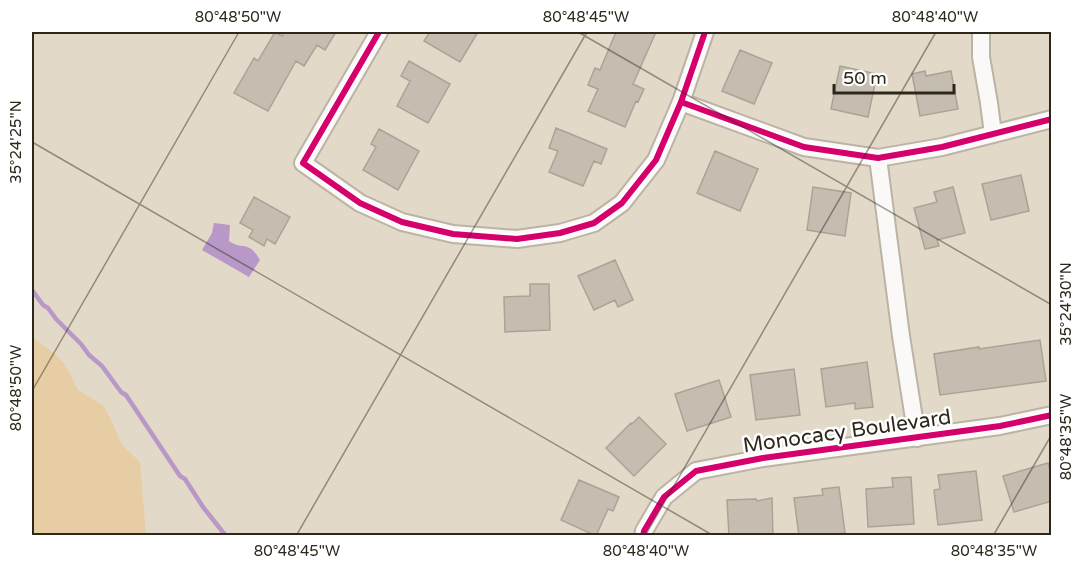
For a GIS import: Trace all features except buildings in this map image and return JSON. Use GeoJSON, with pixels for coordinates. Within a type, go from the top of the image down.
{"type":"FeatureCollection","features":[{"type":"Feature","properties":{"kind":"street"},"geometry":{"type":"LineString","coordinates":[[379,32],[303,163],[360,203],[402,222],[453,234],[517,239],[560,233],[594,223],[622,203],[656,160],[681,102],[705,32]]}},
{"type":"Feature","properties":{"kind":"street"},"geometry":{"type":"LineString","coordinates":[[981,32],[981,57],[993,134]]}},
{"type":"Feature","properties":{"kind":"street"},"geometry":{"type":"LineString","coordinates":[[681,102],[804,147],[878,158],[942,147],[1052,119]]}},
{"type":"Feature","properties":{"kind":"street"},"geometry":{"type":"LineString","coordinates":[[878,158],[917,438]]}},
{"type":"Feature","properties":{"kind":"street","name":"Monocacy Boulevard"},"geometry":{"type":"LineString","coordinates":[[643,536],[664,497],[696,471],[763,458],[1000,426],[1052,415]]}},
{"type":"Feature","properties":{"kind":"shaded area"},"geometry":{"type":"Polygon","coordinates":[[[214,223],[230,225],[229,241],[249,247],[260,260],[249,277],[202,250],[212,233],[214,223]]]}},
{"type":"Feature","properties":{"kind":"shaded area"},"geometry":{"type":"Polygon","coordinates":[[[32,337],[55,354],[65,365],[78,390],[104,406],[123,446],[140,462],[146,535],[32,535],[32,337]]]}},
{"type":"Feature","properties":{"kind":"waterway"},"geometry":{"type":"LineString","coordinates":[[32,290],[43,305],[102,366],[121,392],[126,395],[180,476],[185,479],[226,536]]}},
{"type":"Feature","properties":{"kind":"cycle path"},"geometry":{"type":"LineString","coordinates":[[379,32],[303,163],[360,203],[402,222],[453,234],[517,239],[560,233],[594,223],[622,203],[656,160],[681,102],[705,32]]}},
{"type":"Feature","properties":{"kind":"cycle path"},"geometry":{"type":"LineString","coordinates":[[681,102],[804,147],[878,158],[942,147],[1052,119]]}},
{"type":"Feature","properties":{"kind":"cycle path"},"geometry":{"type":"LineString","coordinates":[[643,536],[664,497],[696,471],[763,458],[1000,426],[1052,415]]}}]}
